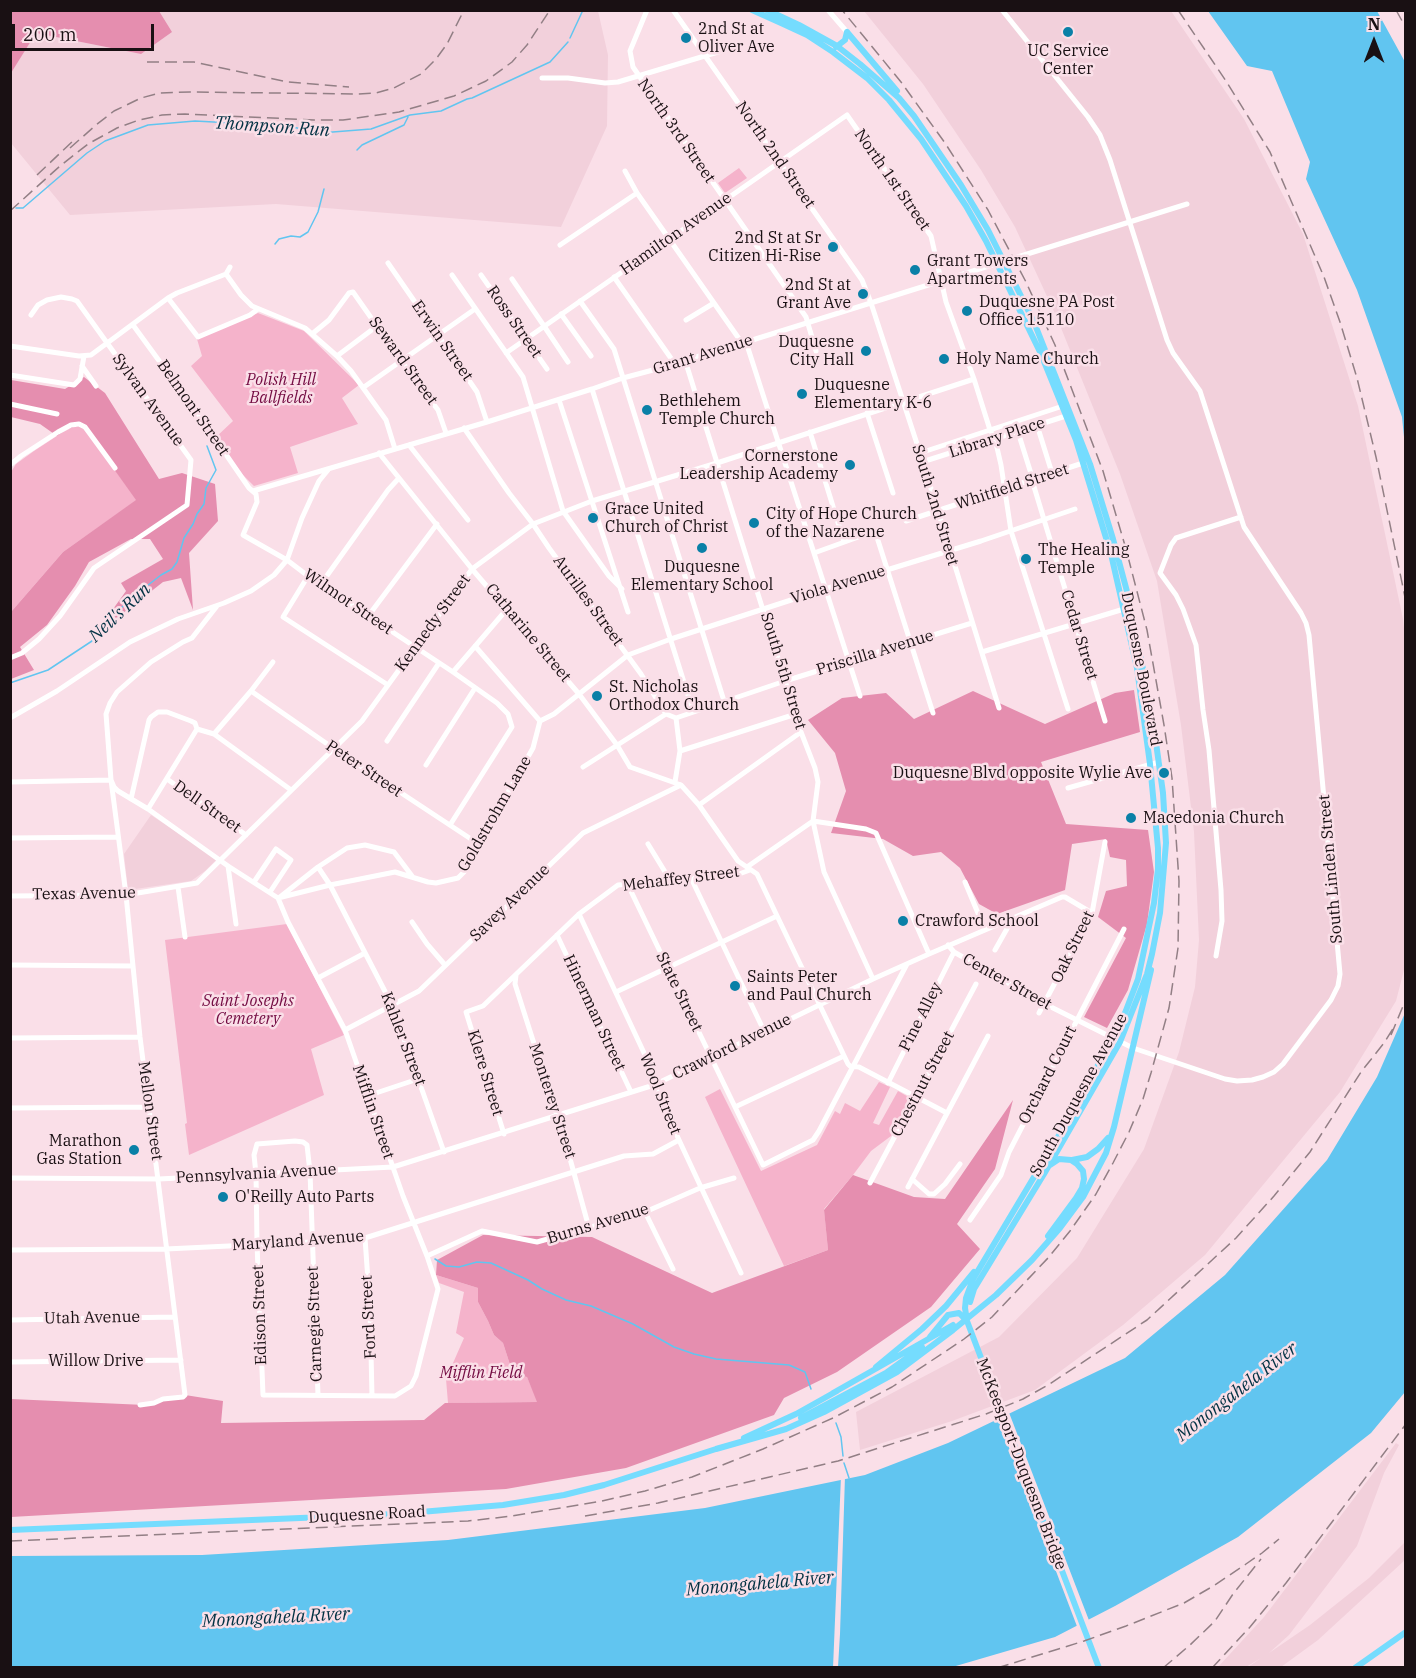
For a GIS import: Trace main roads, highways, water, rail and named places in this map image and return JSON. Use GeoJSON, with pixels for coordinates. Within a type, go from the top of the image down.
{"type":"FeatureCollection","features":[{"type":"Feature","properties":{"kind":"main road"},"geometry":{"type":"LineString","coordinates":[[752,10],[835,49],[878,88],[931,152],[1001,262]]}},
{"type":"Feature","properties":{"kind":"main road"},"geometry":{"type":"LineString","coordinates":[[767,10],[799,25],[877,78],[914,116],[915,123],[912,128]]}},
{"type":"Feature","properties":{"kind":"main road"},"geometry":{"type":"LineString","coordinates":[[835,49],[845,40],[847,32],[896,90],[961,185],[1001,262]]}},
{"type":"Feature","properties":{"kind":"main road","name":"South Duquesne Avenue"},"geometry":{"type":"LineString","coordinates":[[984,1260],[1080,1100],[1125,1013],[1138,979],[1154,903],[1158,869],[1150,764],[1137,668],[1111,554],[1069,415],[1034,322],[1001,262]]}},
{"type":"Feature","properties":{"kind":"main road","name":"Duquesne Boulevard"},"geometry":{"type":"LineString","coordinates":[[1069,415],[1099,492],[1113,538],[1129,599],[1147,686],[1159,762],[1166,843],[1164,876]]}},
{"type":"Feature","properties":{"kind":"main road","name":"South Duquesne Avenue"},"geometry":{"type":"LineString","coordinates":[[967,1307],[974,1289],[1120,1042],[1152,954],[1164,876]]}},
{"type":"Feature","properties":{"kind":"main road"},"geometry":{"type":"LineString","coordinates":[[716,1449],[763,1437],[897,1372],[996,1295],[1032,1260],[1060,1228],[1083,1197],[1106,1153],[1154,958],[1160,913]]}},
{"type":"Feature","properties":{"kind":"main road"},"geometry":{"type":"LineString","coordinates":[[1046,1170],[1059,1159],[1077,1160],[1087,1157],[1106,1142],[1114,1127]]}},
{"type":"Feature","properties":{"kind":"main road"},"geometry":{"type":"LineString","coordinates":[[716,1449],[756,1433],[834,1393],[950,1328],[996,1290],[1058,1223],[1082,1188],[1084,1179],[1083,1171],[1071,1160]]}},
{"type":"Feature","properties":{"kind":"main road"},"geometry":{"type":"LineString","coordinates":[[834,1393],[877,1366],[922,1329],[946,1306],[984,1260]]}},
{"type":"Feature","properties":{"kind":"main road","name":"McKeesport-Duquesne Bridge"},"geometry":{"type":"LineString","coordinates":[[984,1260],[969,1288],[967,1321],[1101,1668]]}},
{"type":"Feature","properties":{"kind":"main road","name":"McKeesport-Duquesne Bridge"},"geometry":{"type":"LineString","coordinates":[[967,1307],[1101,1668]]}},
{"type":"Feature","properties":{"kind":"main road"},"geometry":{"type":"LineString","coordinates":[[822,1410],[886,1373],[920,1350],[948,1315],[958,1313],[967,1321]]}},
{"type":"Feature","properties":{"kind":"main road","name":"Duquesne Road"},"geometry":{"type":"LineString","coordinates":[[10,1530],[397,1514],[503,1505],[564,1495],[604,1485],[716,1449]]}},
{"type":"Feature","properties":{"kind":"main road"},"geometry":{"type":"LineString","coordinates":[[1355,1668],[1406,1632]]}},
{"type":"Feature","properties":{"kind":"water"},"geometry":{"type":"Polygon","coordinates":[[[1208,11],[1377,11],[1405,62],[1405,447],[1402,417],[1357,290],[1306,179],[1310,162],[1272,71],[1247,66],[1208,11]]]}},
{"type":"Feature","properties":{"kind":"water","name":"Monongahela River"},"geometry":{"type":"Polygon","coordinates":[[[1405,1013],[1405,1392],[1371,1433],[1238,1537],[1055,1637],[949,1668],[11,1668],[11,1556],[202,1555],[448,1540],[705,1508],[865,1475],[948,1443],[1125,1358],[1225,1275],[1327,1160],[1377,1077],[1405,1013]]]}},
{"type":"Feature","properties":{"kind":"waterway","name":"Thompson Run"},"geometry":{"type":"LineString","coordinates":[[570,38],[583,10]]}},
{"type":"Feature","properties":{"kind":"waterway","name":"Thompson Run"},"geometry":{"type":"LineString","coordinates":[[16,208],[23,208],[87,153],[105,141],[148,125],[195,121],[288,126],[320,133],[371,129],[410,115],[441,111],[472,98],[550,62],[568,42]]}},
{"type":"Feature","properties":{"kind":"waterway","name":"Neil's Run"},"geometry":{"type":"LineString","coordinates":[[357,150],[362,145],[404,125],[408,117]]}},
{"type":"Feature","properties":{"kind":"waterway","name":"Neil's Run"},"geometry":{"type":"LineString","coordinates":[[275,244],[279,239],[291,236],[300,237],[308,232],[318,212],[324,189]]}},
{"type":"Feature","properties":{"kind":"waterway","name":"Neil's Run"},"geometry":{"type":"LineString","coordinates":[[10,683],[48,670],[92,641],[121,608],[161,575],[172,569],[177,562],[184,538],[204,504],[206,488],[216,470],[207,446]]}},
{"type":"Feature","properties":{"kind":"waterway"},"geometry":{"type":"LineString","coordinates":[[435,1259],[446,1266],[459,1267],[477,1262],[491,1263],[566,1300],[591,1306],[633,1324],[674,1347],[694,1354],[716,1359],[789,1365],[805,1372],[811,1389]]}},
{"type":"Feature","properties":{"kind":"waterway"},"geometry":{"type":"LineString","coordinates":[[836,1423],[841,1437],[843,1456]]}},
{"type":"Feature","properties":{"kind":"waterway"},"geometry":{"type":"LineString","coordinates":[[844,1463],[849,1478]]}},
{"type":"Feature","properties":{"kind":"railway"},"geometry":{"type":"LineString","coordinates":[[70,148],[114,111],[141,98],[160,93],[358,94],[376,93],[394,88],[421,74],[436,59],[447,44],[464,10]]}},
{"type":"Feature","properties":{"kind":"railway"},"geometry":{"type":"LineString","coordinates":[[10,211],[88,144],[117,128],[139,120],[162,115],[185,114],[343,120],[399,112],[454,96],[486,81],[512,62],[527,45],[550,10]]}},
{"type":"Feature","properties":{"kind":"railway"},"geometry":{"type":"LineString","coordinates":[[10,1541],[468,1521],[602,1501],[692,1477],[833,1418],[892,1387],[964,1339],[992,1317],[1048,1258],[1096,1194],[1113,1163],[1143,1099],[1151,1073],[1169,1008],[1178,948],[1179,881],[1172,778],[1147,630],[1103,471],[1055,345],[1026,282],[988,210],[945,143],[901,82],[842,10]]}},
{"type":"Feature","properties":{"kind":"railway"},"geometry":{"type":"LineString","coordinates":[[1178,10],[1270,152],[1324,277],[1357,378],[1406,602]]}},
{"type":"Feature","properties":{"kind":"railway"},"geometry":{"type":"LineString","coordinates":[[1396,10],[1406,28]]}},
{"type":"Feature","properties":{"kind":"railway"},"geometry":{"type":"LineString","coordinates":[[147,62],[194,62],[288,82],[349,87]]}},
{"type":"Feature","properties":{"kind":"railway"},"geometry":{"type":"LineString","coordinates":[[37,175],[74,140]]}},
{"type":"Feature","properties":{"kind":"railway"},"geometry":{"type":"LineString","coordinates":[[1391,1035],[1406,999]]}},
{"type":"Feature","properties":{"kind":"railway"},"geometry":{"type":"LineString","coordinates":[[585,1516],[658,1503],[838,1461],[986,1414],[1023,1399],[1048,1385],[1147,1320],[1236,1238],[1310,1152],[1361,1072],[1394,1027]]}},
{"type":"Feature","properties":{"kind":"railway"},"geometry":{"type":"LineString","coordinates":[[1212,1668],[1286,1583],[1406,1424]]}},
{"type":"Feature","properties":{"kind":"railway"},"geometry":{"type":"LineString","coordinates":[[997,1668],[1084,1641],[1184,1603],[1215,1585],[1279,1539]]}},
{"type":"Feature","properties":{"kind":"railway"},"geometry":{"type":"LineString","coordinates":[[1163,1668],[1215,1621],[1261,1559]]}},
{"type":"Feature","properties":{"kind":"place","name":"UC Service Center"},"geometry":{"type":"Point","coordinates":[1068,32]}},
{"type":"Feature","properties":{"kind":"place","name":"2nd St at Oliver Ave"},"geometry":{"type":"Point","coordinates":[686,38]}},
{"type":"Feature","properties":{"kind":"place","name":"2nd St at Sr Citizen Hi-Rise"},"geometry":{"type":"Point","coordinates":[833,247]}},
{"type":"Feature","properties":{"kind":"place","name":"Grant Towers Apartments"},"geometry":{"type":"Point","coordinates":[915,270]}},
{"type":"Feature","properties":{"kind":"place","name":"2nd St at Grant Ave"},"geometry":{"type":"Point","coordinates":[863,294]}},
{"type":"Feature","properties":{"kind":"place","name":"Duquesne PA Post Office 15110"},"geometry":{"type":"Point","coordinates":[967,311]}},
{"type":"Feature","properties":{"kind":"place","name":"Duquesne City Hall"},"geometry":{"type":"Point","coordinates":[866,351]}},
{"type":"Feature","properties":{"kind":"place","name":"Holy Name Church"},"geometry":{"type":"Point","coordinates":[944,359]}},
{"type":"Feature","properties":{"kind":"place","name":"Duquesne Elementary K-6"},"geometry":{"type":"Point","coordinates":[802,394]}},
{"type":"Feature","properties":{"kind":"place","name":"Bethlehem Temple Church"},"geometry":{"type":"Point","coordinates":[647,410]}},
{"type":"Feature","properties":{"kind":"place","name":"Cornerstone Leadership Academy"},"geometry":{"type":"Point","coordinates":[850,465]}},
{"type":"Feature","properties":{"kind":"place","name":"Grace United Church of Christ"},"geometry":{"type":"Point","coordinates":[593,518]}},
{"type":"Feature","properties":{"kind":"place","name":"City of Hope Church of the Nazarene"},"geometry":{"type":"Point","coordinates":[754,523]}},
{"type":"Feature","properties":{"kind":"place","name":"Duquesne Elementary School"},"geometry":{"type":"Point","coordinates":[702,548]}},
{"type":"Feature","properties":{"kind":"place","name":"The Healing Temple"},"geometry":{"type":"Point","coordinates":[1026,559]}},
{"type":"Feature","properties":{"kind":"place","name":"St. Nicholas Orthodox Church"},"geometry":{"type":"Point","coordinates":[597,696]}},
{"type":"Feature","properties":{"kind":"place","name":"Duquesne Blvd opposite Wylie Ave"},"geometry":{"type":"Point","coordinates":[1164,773]}},
{"type":"Feature","properties":{"kind":"place","name":"Macedonia Church"},"geometry":{"type":"Point","coordinates":[1131,818]}},
{"type":"Feature","properties":{"kind":"place","name":"Crawford School"},"geometry":{"type":"Point","coordinates":[903,921]}},
{"type":"Feature","properties":{"kind":"place","name":"Saints Peter and Paul Church"},"geometry":{"type":"Point","coordinates":[735,986]}},
{"type":"Feature","properties":{"kind":"place","name":"Marathon Gas Station"},"geometry":{"type":"Point","coordinates":[134,1150]}},
{"type":"Feature","properties":{"kind":"place","name":"O'Reilly Auto Parts"},"geometry":{"type":"Point","coordinates":[223,1197]}},
{"type":"Feature","properties":{"kind":"park label","name":"Polish Hill Ballfields"},"geometry":{"type":"Point","coordinates":[281,389]}},
{"type":"Feature","properties":{"kind":"park label","name":"Saint Josephs Cemetery"},"geometry":{"type":"Point","coordinates":[248,1010]}},
{"type":"Feature","properties":{"kind":"park label","name":"Mifflin Field"},"geometry":{"type":"Point","coordinates":[481,1373]}}]}
